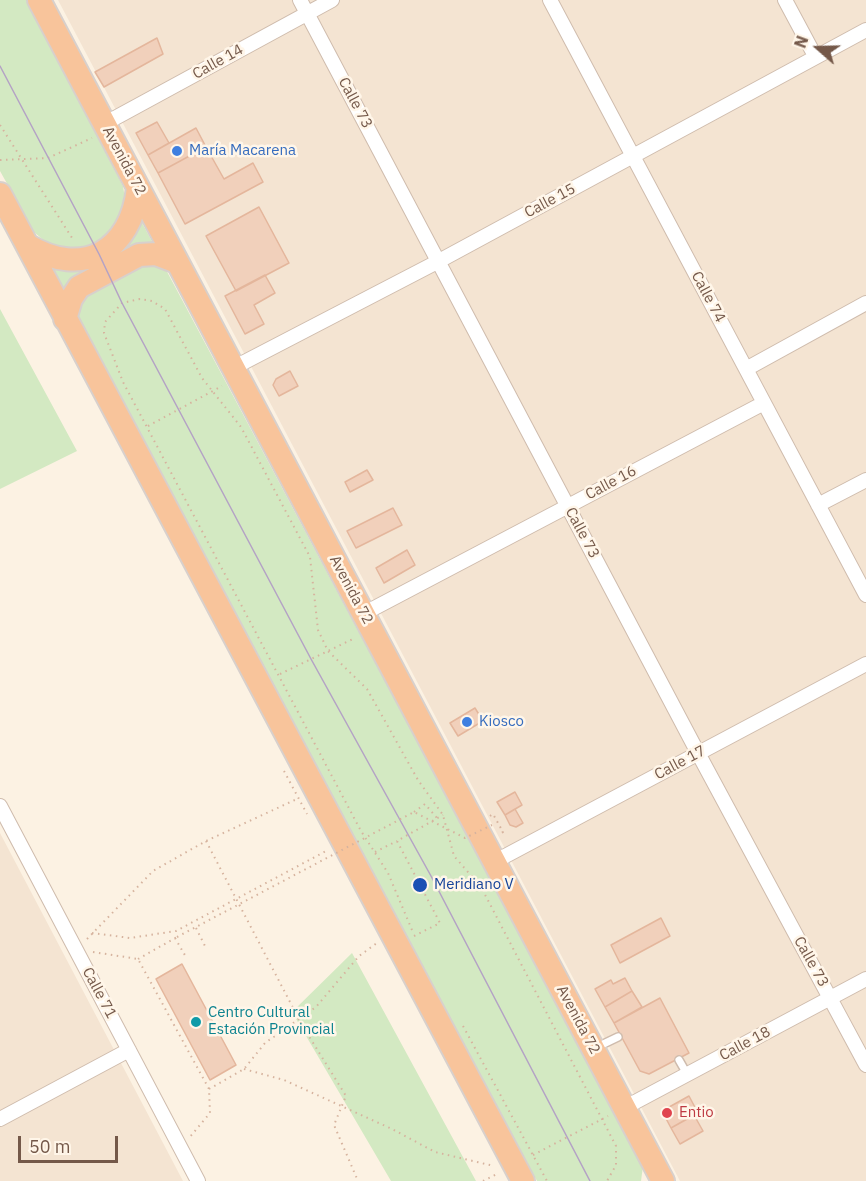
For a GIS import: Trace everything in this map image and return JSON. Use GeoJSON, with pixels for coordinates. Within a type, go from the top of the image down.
{"type":"FeatureCollection","features":[{"type":"Feature","properties":{"kind":"highway","name":"Avenida 72"},"geometry":{"type":"LineString","coordinates":[[39,0],[624,1108],[654,1175]]}},
{"type":"Feature","properties":{"kind":"highway"},"geometry":{"type":"LineString","coordinates":[[27,245],[45,256],[65,260],[85,259],[99,254],[115,243],[128,228],[136,209],[138,188]]}},
{"type":"Feature","properties":{"kind":"highway"},"geometry":{"type":"LineString","coordinates":[[0,194],[65,319],[138,433],[260,687],[315,790],[352,836],[517,1167]]}},
{"type":"Feature","properties":{"kind":"highway"},"geometry":{"type":"LineString","coordinates":[[65,319],[71,299],[79,287],[140,255],[156,254],[177,262]]}},
{"type":"Feature","properties":{"kind":"street","name":"Calle 73"},"geometry":{"type":"LineString","coordinates":[[300,0],[698,753],[866,1065]]}},
{"type":"Feature","properties":{"kind":"street","name":"Calle 14"},"geometry":{"type":"LineString","coordinates":[[106,127],[332,0]]}},
{"type":"Feature","properties":{"kind":"street","name":"Calle 74"},"geometry":{"type":"LineString","coordinates":[[550,0],[866,595]]}},
{"type":"Feature","properties":{"kind":"street"},"geometry":{"type":"LineString","coordinates":[[785,0],[815,57]]}},
{"type":"Feature","properties":{"kind":"street","name":"Calle 15"},"geometry":{"type":"LineString","coordinates":[[235,373],[866,30]]}},
{"type":"Feature","properties":{"kind":"street"},"geometry":{"type":"LineString","coordinates":[[746,369],[866,303]]}},
{"type":"Feature","properties":{"kind":"street","name":"Calle 16"},"geometry":{"type":"LineString","coordinates":[[367,622],[567,506],[764,403]]}},
{"type":"Feature","properties":{"kind":"street"},"geometry":{"type":"LineString","coordinates":[[818,505],[866,480]]}},
{"type":"Feature","properties":{"kind":"street","name":"Calle 17"},"geometry":{"type":"LineString","coordinates":[[494,862],[866,664]]}},
{"type":"Feature","properties":{"kind":"street","name":"Calle 71"},"geometry":{"type":"LineString","coordinates":[[0,806],[198,1181]]}},
{"type":"Feature","properties":{"kind":"street","name":"Calle 18"},"geometry":{"type":"LineString","coordinates":[[624,1108],[866,980]]}},
{"type":"Feature","properties":{"kind":"street"},"geometry":{"type":"LineString","coordinates":[[0,1119],[129,1050]]}},
{"type":"Feature","properties":{"kind":"lane"},"geometry":{"type":"LineString","coordinates":[[593,1049],[618,1037]]}},
{"type":"Feature","properties":{"kind":"lane"},"geometry":{"type":"LineString","coordinates":[[679,1060],[687,1074]]}},
{"type":"Feature","properties":{"kind":"path"},"geometry":{"type":"LineString","coordinates":[[0,125],[85,259]]}},
{"type":"Feature","properties":{"kind":"path"},"geometry":{"type":"LineString","coordinates":[[0,160],[48,158],[106,127]]}},
{"type":"Feature","properties":{"kind":"path"},"geometry":{"type":"LineString","coordinates":[[403,935],[388,873],[375,853],[352,836],[279,675],[138,433],[123,382],[104,333],[105,322],[122,303],[140,298],[152,301],[165,309],[212,392],[241,426],[310,557],[318,630],[328,651],[367,689],[418,780],[443,815],[454,856],[481,887],[603,1118],[616,1146],[616,1166],[607,1181]]}},
{"type":"Feature","properties":{"kind":"path"},"geometry":{"type":"LineString","coordinates":[[138,433],[212,392],[235,373]]}},
{"type":"Feature","properties":{"kind":"path"},"geometry":{"type":"LineString","coordinates":[[260,687],[328,651],[367,622]]}},
{"type":"Feature","properties":{"kind":"path"},"geometry":{"type":"LineString","coordinates":[[76,950],[153,871],[206,841],[315,790]]}},
{"type":"Feature","properties":{"kind":"path"},"geometry":{"type":"LineString","coordinates":[[76,950],[138,960],[425,804],[437,818]]}},
{"type":"Feature","properties":{"kind":"path"},"geometry":{"type":"LineString","coordinates":[[415,811],[465,838],[492,825]]}},
{"type":"Feature","properties":{"kind":"path"},"geometry":{"type":"LineString","coordinates":[[375,853],[443,815]]}},
{"type":"Feature","properties":{"kind":"path"},"geometry":{"type":"LineString","coordinates":[[92,933],[130,938],[176,931],[352,836]]}},
{"type":"Feature","properties":{"kind":"path"},"geometry":{"type":"LineString","coordinates":[[206,841],[238,898],[300,1020],[346,1096],[334,1125],[358,1181]]}},
{"type":"Feature","properties":{"kind":"path"},"geometry":{"type":"LineString","coordinates":[[209,1089],[244,1069],[266,1043],[320,1003],[359,956],[403,935],[440,922],[397,841]]}},
{"type":"Feature","properties":{"kind":"path"},"geometry":{"type":"LineString","coordinates":[[196,929],[205,946]]}},
{"type":"Feature","properties":{"kind":"path"},"geometry":{"type":"LineString","coordinates":[[176,938],[186,957]]}},
{"type":"Feature","properties":{"kind":"path"},"geometry":{"type":"LineString","coordinates":[[138,960],[209,1089],[210,1113],[180,1146]]}},
{"type":"Feature","properties":{"kind":"path"},"geometry":{"type":"LineString","coordinates":[[459,1019],[517,1167]]}},
{"type":"Feature","properties":{"kind":"path"},"geometry":{"type":"LineString","coordinates":[[244,1069],[284,1080],[435,1152],[517,1167],[548,1181]]}},
{"type":"Feature","properties":{"kind":"path"},"geometry":{"type":"LineString","coordinates":[[483,1181],[517,1167],[624,1108]]}},
{"type":"Feature","properties":{"kind":"shaded area"},"geometry":{"type":"Polygon","coordinates":[[[58,0],[866,0],[866,1181],[680,1181],[58,0]]]}},
{"type":"Feature","properties":{"kind":"shaded area"},"geometry":{"type":"Polygon","coordinates":[[[0,833],[183,1181],[0,1181],[0,833]]]}},
{"type":"Feature","properties":{"kind":"green space"},"geometry":{"type":"Polygon","coordinates":[[[0,0],[26,0],[123,186],[124,209],[118,225],[113,232],[88,252],[49,245],[34,232],[0,171],[0,0]]]}},
{"type":"Feature","properties":{"kind":"green space"},"geometry":{"type":"Polygon","coordinates":[[[140,219],[155,247],[67,294],[51,264],[67,269],[140,219]]]}},
{"type":"Feature","properties":{"kind":"green space"},"geometry":{"type":"Polygon","coordinates":[[[145,260],[164,266],[643,1166],[641,1181],[537,1181],[77,314],[80,297],[145,260]]]}},
{"type":"Feature","properties":{"kind":"green space"},"geometry":{"type":"Polygon","coordinates":[[[0,309],[77,451],[0,489],[0,309]]]}},
{"type":"Feature","properties":{"kind":"green space"},"geometry":{"type":"Polygon","coordinates":[[[352,953],[476,1181],[391,1181],[292,1012],[352,953]]]}},
{"type":"Feature","properties":{"kind":"building"},"geometry":{"type":"Polygon","coordinates":[[[157,38],[163,54],[104,87],[95,72],[157,38]]]}},
{"type":"Feature","properties":{"kind":"building"},"geometry":{"type":"Polygon","coordinates":[[[157,122],[169,143],[148,155],[136,133],[157,122]]]}},
{"type":"Feature","properties":{"kind":"building","name":"María Macarena"},"geometry":{"type":"Polygon","coordinates":[[[196,128],[206,147],[158,173],[148,155],[196,128]]]}},
{"type":"Feature","properties":{"kind":"building"},"geometry":{"type":"Polygon","coordinates":[[[206,147],[224,179],[253,163],[263,182],[185,224],[158,173],[206,147]]]}},
{"type":"Feature","properties":{"kind":"building"},"geometry":{"type":"Polygon","coordinates":[[[259,207],[289,263],[236,291],[206,236],[259,207]]]}},
{"type":"Feature","properties":{"kind":"building"},"geometry":{"type":"Polygon","coordinates":[[[265,275],[275,293],[254,305],[264,324],[245,334],[225,296],[265,275]]]}},
{"type":"Feature","properties":{"kind":"building"},"geometry":{"type":"Polygon","coordinates":[[[290,371],[298,386],[279,396],[273,385],[276,379],[290,371]]]}},
{"type":"Feature","properties":{"kind":"building"},"geometry":{"type":"Polygon","coordinates":[[[367,470],[373,480],[350,492],[345,482],[367,470]]]}},
{"type":"Feature","properties":{"kind":"building"},"geometry":{"type":"Polygon","coordinates":[[[393,508],[402,525],[356,548],[347,531],[393,508]]]}},
{"type":"Feature","properties":{"kind":"building"},"geometry":{"type":"Polygon","coordinates":[[[407,550],[415,565],[384,583],[376,568],[407,550]]]}},
{"type":"Feature","properties":{"kind":"building","name":"Kiosco"},"geometry":{"type":"Polygon","coordinates":[[[475,708],[483,721],[458,736],[450,723],[475,708]]]}},
{"type":"Feature","properties":{"kind":"building"},"geometry":{"type":"Polygon","coordinates":[[[515,792],[522,805],[505,815],[497,802],[515,792]]]}},
{"type":"Feature","properties":{"kind":"building"},"geometry":{"type":"Polygon","coordinates":[[[515,809],[523,823],[516,827],[510,825],[505,815],[515,809]]]}},
{"type":"Feature","properties":{"kind":"building"},"geometry":{"type":"Polygon","coordinates":[[[661,918],[670,936],[620,963],[611,945],[661,918]]]}},
{"type":"Feature","properties":{"kind":"building","name":"Centro Cultural Estación Provincial"},"geometry":{"type":"Polygon","coordinates":[[[182,964],[236,1065],[210,1080],[156,979],[182,964]]]}},
{"type":"Feature","properties":{"kind":"building"},"geometry":{"type":"Polygon","coordinates":[[[625,978],[632,991],[605,1007],[595,989],[611,980],[613,984],[625,978]]]}},
{"type":"Feature","properties":{"kind":"building"},"geometry":{"type":"Polygon","coordinates":[[[632,991],[642,1007],[614,1023],[605,1007],[632,991]]]}},
{"type":"Feature","properties":{"kind":"building"},"geometry":{"type":"Polygon","coordinates":[[[660,998],[689,1053],[649,1074],[640,1071],[614,1023],[660,998]]]}},
{"type":"Feature","properties":{"kind":"building"},"geometry":{"type":"Polygon","coordinates":[[[689,1096],[698,1113],[671,1128],[662,1111],[689,1096]]]}},
{"type":"Feature","properties":{"kind":"building"},"geometry":{"type":"Polygon","coordinates":[[[694,1115],[703,1131],[680,1144],[671,1128],[694,1115]]]}},
{"type":"Feature","properties":{"kind":"tram line"},"geometry":{"type":"LineString","coordinates":[[0,66],[99,254],[122,303],[311,659],[431,876],[590,1181]]}},
{"type":"Feature","properties":{"kind":"place","name":"María Macarena"},"geometry":{"type":"Point","coordinates":[177,151]}},
{"type":"Feature","properties":{"kind":"place","name":"Kiosco"},"geometry":{"type":"Point","coordinates":[467,722]}},
{"type":"Feature","properties":{"kind":"place","name":"Meridiano V"},"geometry":{"type":"Point","coordinates":[420,885]}},
{"type":"Feature","properties":{"kind":"place","name":"Centro Cultural Estación Provincial"},"geometry":{"type":"Point","coordinates":[196,1022]}},
{"type":"Feature","properties":{"kind":"place","name":"Entio"},"geometry":{"type":"Point","coordinates":[667,1113]}}]}
